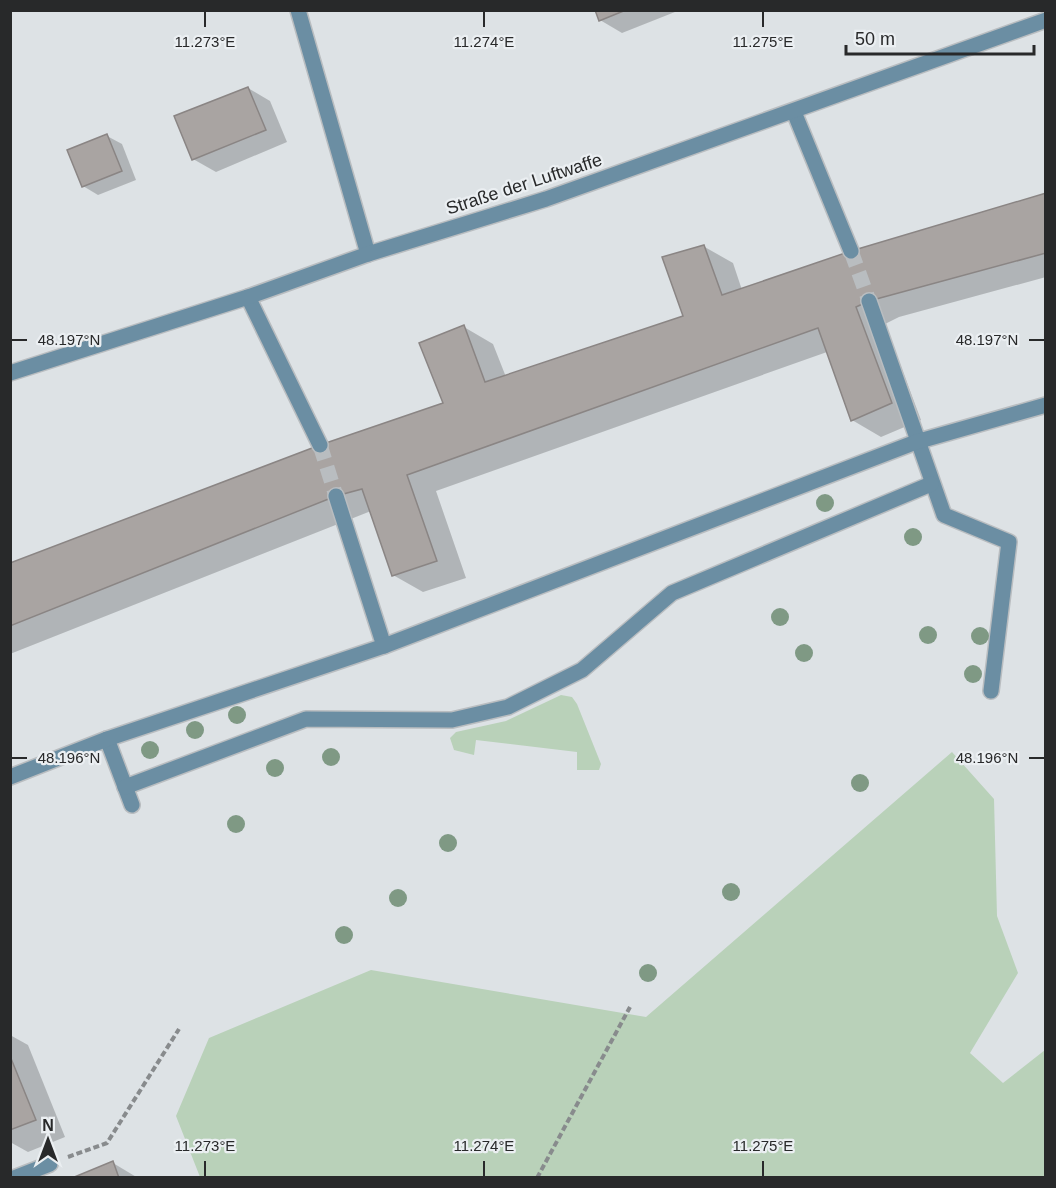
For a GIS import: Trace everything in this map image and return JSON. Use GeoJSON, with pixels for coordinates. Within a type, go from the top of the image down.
{"type":"FeatureCollection","features":[{"type":"Feature","properties":{"kind":"street"},"geometry":{"type":"LineString","coordinates":[[298,10],[369,254]]}},
{"type":"Feature","properties":{"kind":"street","name":"Straße der Luftwaffe"},"geometry":{"type":"LineString","coordinates":[[10,373],[248,297],[369,254],[546,200],[1046,20]]}},
{"type":"Feature","properties":{"kind":"street"},"geometry":{"type":"LineString","coordinates":[[794,112],[850,251]]}},
{"type":"Feature","properties":{"kind":"street"},"geometry":{"type":"LineString","coordinates":[[248,297],[320,445]]}},
{"type":"Feature","properties":{"kind":"street"},"geometry":{"type":"LineString","coordinates":[[869,301],[916,442],[944,515],[1009,542],[991,691]]}},
{"type":"Feature","properties":{"kind":"street"},"geometry":{"type":"LineString","coordinates":[[10,777],[107,739],[384,646],[916,442],[1046,405]]}},
{"type":"Feature","properties":{"kind":"street"},"geometry":{"type":"LineString","coordinates":[[125,787],[306,720],[452,720],[508,706],[582,670],[672,592],[931,484]]}},
{"type":"Feature","properties":{"kind":"street"},"geometry":{"type":"LineString","coordinates":[[336,496],[384,646]]}},
{"type":"Feature","properties":{"kind":"street"},"geometry":{"type":"LineString","coordinates":[[107,739],[132,805]]}},
{"type":"Feature","properties":{"kind":"street"},"geometry":{"type":"LineString","coordinates":[[14,1178],[50,1164]]}},
{"type":"Feature","properties":{"kind":"path"},"geometry":{"type":"LineString","coordinates":[[537,1178],[630,1007]]}},
{"type":"Feature","properties":{"kind":"path"},"geometry":{"type":"LineString","coordinates":[[50,1164],[107,1143],[179,1029]]}},
{"type":"Feature","properties":{"kind":"green space"},"geometry":{"type":"Polygon","coordinates":[[[561,695],[572,697],[577,704],[601,764],[599,770],[577,770],[577,752],[476,740],[474,755],[454,750],[450,738],[456,732],[506,721],[561,695]]]}},
{"type":"Feature","properties":{"kind":"green space"},"geometry":{"type":"Polygon","coordinates":[[[952,752],[994,799],[997,916],[1018,973],[970,1053],[1003,1083],[1045,1050],[1045,1177],[200,1177],[176,1116],[209,1038],[371,970],[646,1017],[952,752]]]}},
{"type":"Feature","properties":{"kind":"building"},"geometry":{"type":"Polygon","coordinates":[[[595,10],[626,10],[599,21],[595,10]]]}},
{"type":"Feature","properties":{"kind":"building"},"geometry":{"type":"Polygon","coordinates":[[[248,87],[266,130],[192,160],[174,116],[248,87]]]}},
{"type":"Feature","properties":{"kind":"building"},"geometry":{"type":"Polygon","coordinates":[[[107,134],[122,171],[82,187],[67,150],[107,134]]]}},
{"type":"Feature","properties":{"kind":"building"},"geometry":{"type":"Polygon","coordinates":[[[1046,193],[1046,253],[869,301],[856,307],[892,403],[851,421],[818,328],[407,475],[437,561],[392,576],[362,489],[336,496],[10,626],[10,563],[320,445],[443,403],[419,343],[464,325],[485,382],[683,316],[662,257],[704,245],[722,295],[851,251],[1046,193]]]}},
{"type":"Feature","properties":{"kind":"building"},"geometry":{"type":"Polygon","coordinates":[[[10,1056],[36,1120],[10,1130],[10,1056]]]}},
{"type":"Feature","properties":{"kind":"building"},"geometry":{"type":"Polygon","coordinates":[[[113,1161],[119,1178],[72,1178],[113,1161]]]}},
{"type":"Feature","properties":{"kind":"tunnel"},"geometry":{"type":"LineString","coordinates":[[851,251],[869,301]]}},
{"type":"Feature","properties":{"kind":"tunnel"},"geometry":{"type":"LineString","coordinates":[[320,445],[336,496]]}}]}
